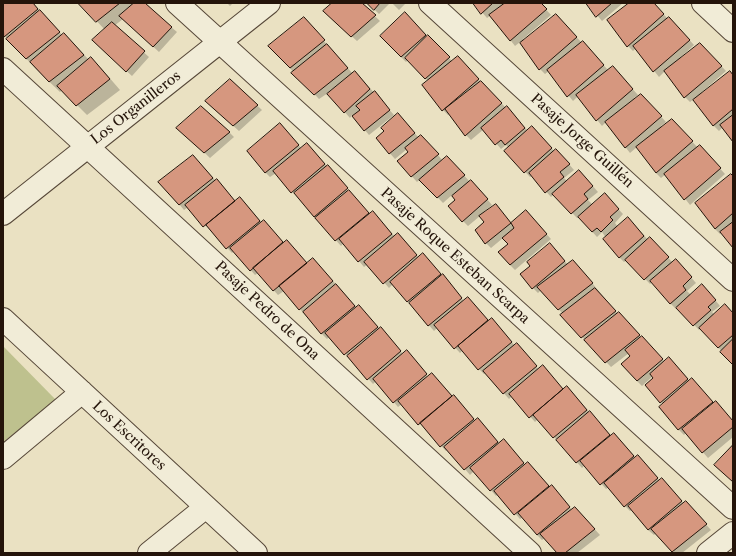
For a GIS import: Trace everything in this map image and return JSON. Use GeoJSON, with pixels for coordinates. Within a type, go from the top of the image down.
{"type":"FeatureCollection","features":[{"type":"Feature","properties":{"kind":"street","name":"Pasaje Roque Esteban Scarpa"},"geometry":{"type":"LineString","coordinates":[[177,3],[733,508]]}},
{"type":"Feature","properties":{"kind":"street","name":"Los Organilleros"},"geometry":{"type":"LineString","coordinates":[[3,214],[269,3]]}},
{"type":"Feature","properties":{"kind":"street","name":"Pasaje Jorge Guillén"},"geometry":{"type":"LineString","coordinates":[[430,3],[733,280]]}},
{"type":"Feature","properties":{"kind":"street"},"geometry":{"type":"LineString","coordinates":[[703,3],[733,31]]}},
{"type":"Feature","properties":{"kind":"street","name":"Pasaje Pedro de Ona"},"geometry":{"type":"LineString","coordinates":[[3,69],[530,553]]}},
{"type":"Feature","properties":{"kind":"street","name":"Los Escritores"},"geometry":{"type":"LineString","coordinates":[[3,319],[256,553]]}},
{"type":"Feature","properties":{"kind":"street"},"geometry":{"type":"LineString","coordinates":[[3,458],[82,392]]}},
{"type":"Feature","properties":{"kind":"street"},"geometry":{"type":"LineString","coordinates":[[150,553],[206,507]]}},
{"type":"Feature","properties":{"kind":"street"},"geometry":{"type":"LineString","coordinates":[[708,553],[733,533]]}},
{"type":"Feature","properties":{"kind":"green space"},"geometry":{"type":"Polygon","coordinates":[[[3,346],[56,400],[3,442],[3,346]]]}},
{"type":"Feature","properties":{"kind":"building"},"geometry":{"type":"Polygon","coordinates":[[[3,3],[33,3],[38,9],[4,37],[3,3]]]}},
{"type":"Feature","properties":{"kind":"building"},"geometry":{"type":"Polygon","coordinates":[[[78,3],[120,3],[96,22],[78,3]]]}},
{"type":"Feature","properties":{"kind":"building"},"geometry":{"type":"Polygon","coordinates":[[[134,3],[145,3],[172,27],[153,47],[119,16],[134,3]]]}},
{"type":"Feature","properties":{"kind":"building"},"geometry":{"type":"Polygon","coordinates":[[[332,3],[362,3],[376,15],[351,37],[323,11],[332,3]]]}},
{"type":"Feature","properties":{"kind":"building"},"geometry":{"type":"Polygon","coordinates":[[[367,3],[380,3],[374,10],[367,3]]]}},
{"type":"Feature","properties":{"kind":"building"},"geometry":{"type":"Polygon","coordinates":[[[473,3],[493,3],[481,14],[473,3]]]}},
{"type":"Feature","properties":{"kind":"building"},"geometry":{"type":"Polygon","coordinates":[[[505,3],[541,3],[547,9],[510,41],[489,15],[505,3]]]}},
{"type":"Feature","properties":{"kind":"building"},"geometry":{"type":"Polygon","coordinates":[[[586,3],[612,3],[596,17],[586,3]]]}},
{"type":"Feature","properties":{"kind":"building"},"geometry":{"type":"Polygon","coordinates":[[[629,3],[654,3],[664,14],[627,47],[607,20],[629,3]]]}},
{"type":"Feature","properties":{"kind":"building"},"geometry":{"type":"Polygon","coordinates":[[[40,10],[60,32],[26,59],[6,39],[40,10]]]}},
{"type":"Feature","properties":{"kind":"building"},"geometry":{"type":"Polygon","coordinates":[[[405,12],[426,35],[401,57],[380,36],[405,12]]]}},
{"type":"Feature","properties":{"kind":"building"},"geometry":{"type":"Polygon","coordinates":[[[556,14],[577,37],[539,70],[520,43],[556,14]]]}},
{"type":"Feature","properties":{"kind":"building"},"geometry":{"type":"Polygon","coordinates":[[[304,17],[325,40],[290,68],[268,46],[304,17]]]}},
{"type":"Feature","properties":{"kind":"building"},"geometry":{"type":"Polygon","coordinates":[[[669,17],[690,40],[653,72],[633,46],[669,17]]]}},
{"type":"Feature","properties":{"kind":"building"},"geometry":{"type":"Polygon","coordinates":[[[112,22],[145,51],[126,72],[92,40],[112,22]]]}},
{"type":"Feature","properties":{"kind":"building"},"geometry":{"type":"Polygon","coordinates":[[[64,33],[84,55],[49,82],[30,62],[64,33]]]}},
{"type":"Feature","properties":{"kind":"building"},"geometry":{"type":"Polygon","coordinates":[[[428,35],[450,57],[425,79],[405,58],[428,35]]]}},
{"type":"Feature","properties":{"kind":"building"},"geometry":{"type":"Polygon","coordinates":[[[583,41],[604,65],[567,97],[547,70],[583,41]]]}},
{"type":"Feature","properties":{"kind":"building"},"geometry":{"type":"Polygon","coordinates":[[[700,43],[722,66],[684,98],[664,71],[700,43]]]}},
{"type":"Feature","properties":{"kind":"building"},"geometry":{"type":"Polygon","coordinates":[[[327,44],[348,68],[314,95],[291,73],[327,44]]]}},
{"type":"Feature","properties":{"kind":"building"},"geometry":{"type":"Polygon","coordinates":[[[458,56],[479,79],[442,111],[422,85],[458,56]]]}},
{"type":"Feature","properties":{"kind":"building"},"geometry":{"type":"Polygon","coordinates":[[[91,57],[110,79],[76,106],[57,86],[91,57]]]}},
{"type":"Feature","properties":{"kind":"building"},"geometry":{"type":"Polygon","coordinates":[[[613,66],[633,89],[596,121],[576,95],[613,66]]]}},
{"type":"Feature","properties":{"kind":"building"},"geometry":{"type":"Polygon","coordinates":[[[355,71],[370,89],[344,113],[327,94],[355,71]]]}},
{"type":"Feature","properties":{"kind":"building"},"geometry":{"type":"Polygon","coordinates":[[[730,71],[733,75],[733,109],[713,126],[693,100],[730,71]]]}},
{"type":"Feature","properties":{"kind":"building"},"geometry":{"type":"Polygon","coordinates":[[[230,79],[258,105],[233,126],[205,101],[230,79]]]}},
{"type":"Feature","properties":{"kind":"building"},"geometry":{"type":"Polygon","coordinates":[[[481,81],[502,103],[465,136],[445,109],[481,81]]]}},
{"type":"Feature","properties":{"kind":"building"},"geometry":{"type":"Polygon","coordinates":[[[375,91],[390,110],[364,131],[352,116],[360,110],[356,106],[375,91]]]}},
{"type":"Feature","properties":{"kind":"building"},"geometry":{"type":"Polygon","coordinates":[[[641,94],[662,116],[625,148],[605,122],[641,94]]]}},
{"type":"Feature","properties":{"kind":"building"},"geometry":{"type":"Polygon","coordinates":[[[201,106],[230,132],[204,153],[176,128],[201,106]]]}},
{"type":"Feature","properties":{"kind":"building"},"geometry":{"type":"Polygon","coordinates":[[[507,106],[525,128],[505,145],[501,140],[495,145],[481,128],[507,106]]]}},
{"type":"Feature","properties":{"kind":"building"},"geometry":{"type":"Polygon","coordinates":[[[398,113],[415,133],[389,154],[376,138],[384,131],[381,128],[398,113]]]}},
{"type":"Feature","properties":{"kind":"building"},"geometry":{"type":"Polygon","coordinates":[[[733,115],[733,142],[720,125],[733,115]]]}},
{"type":"Feature","properties":{"kind":"building"},"geometry":{"type":"Polygon","coordinates":[[[672,119],[693,141],[656,173],[636,147],[672,119]]]}},
{"type":"Feature","properties":{"kind":"building"},"geometry":{"type":"Polygon","coordinates":[[[280,123],[299,145],[265,173],[247,151],[280,123]]]}},
{"type":"Feature","properties":{"kind":"building"},"geometry":{"type":"Polygon","coordinates":[[[532,126],[552,148],[524,173],[504,151],[532,126]]]}},
{"type":"Feature","properties":{"kind":"building"},"geometry":{"type":"Polygon","coordinates":[[[421,135],[439,154],[411,177],[397,161],[408,152],[405,148],[421,135]]]}},
{"type":"Feature","properties":{"kind":"building"},"geometry":{"type":"Polygon","coordinates":[[[307,143],[325,164],[291,193],[273,171],[307,143]]]}},
{"type":"Feature","properties":{"kind":"building"},"geometry":{"type":"Polygon","coordinates":[[[700,145],[721,168],[684,200],[664,174],[700,145]]]}},
{"type":"Feature","properties":{"kind":"building"},"geometry":{"type":"Polygon","coordinates":[[[556,149],[570,164],[560,172],[564,177],[545,193],[529,173],[556,149]]]}},
{"type":"Feature","properties":{"kind":"building"},"geometry":{"type":"Polygon","coordinates":[[[193,155],[213,178],[179,205],[158,182],[193,155]]]}},
{"type":"Feature","properties":{"kind":"building"},"geometry":{"type":"Polygon","coordinates":[[[447,156],[465,175],[437,198],[419,180],[447,156]]]}},
{"type":"Feature","properties":{"kind":"building"},"geometry":{"type":"Polygon","coordinates":[[[328,165],[348,188],[314,217],[294,193],[328,165]]]}},
{"type":"Feature","properties":{"kind":"building"},"geometry":{"type":"Polygon","coordinates":[[[579,170],[593,186],[584,194],[588,199],[571,214],[552,194],[579,170]]]}},
{"type":"Feature","properties":{"kind":"building"},"geometry":{"type":"Polygon","coordinates":[[[731,174],[733,176],[733,213],[715,229],[695,203],[731,174]]]}},
{"type":"Feature","properties":{"kind":"building"},"geometry":{"type":"Polygon","coordinates":[[[217,179],[235,201],[203,227],[185,205],[217,179]]]}},
{"type":"Feature","properties":{"kind":"building"},"geometry":{"type":"Polygon","coordinates":[[[471,180],[488,199],[462,222],[448,206],[455,200],[452,196],[471,180]]]}},
{"type":"Feature","properties":{"kind":"building"},"geometry":{"type":"Polygon","coordinates":[[[349,190],[369,213],[335,241],[315,218],[349,190]]]}},
{"type":"Feature","properties":{"kind":"building"},"geometry":{"type":"Polygon","coordinates":[[[605,193],[619,209],[610,217],[613,220],[601,232],[597,228],[592,232],[578,217],[605,193]]]}},
{"type":"Feature","properties":{"kind":"building"},"geometry":{"type":"Polygon","coordinates":[[[240,197],[260,221],[226,249],[206,225],[240,197]]]}},
{"type":"Feature","properties":{"kind":"building"},"geometry":{"type":"Polygon","coordinates":[[[496,204],[511,223],[485,244],[475,230],[484,222],[479,216],[496,204]]]}},
{"type":"Feature","properties":{"kind":"building"},"geometry":{"type":"Polygon","coordinates":[[[526,210],[547,234],[510,265],[498,252],[508,244],[502,238],[514,228],[511,223],[526,210]]]}},
{"type":"Feature","properties":{"kind":"building"},"geometry":{"type":"Polygon","coordinates":[[[373,211],[392,234],[358,262],[339,239],[373,211]]]}},
{"type":"Feature","properties":{"kind":"building"},"geometry":{"type":"Polygon","coordinates":[[[628,217],[644,236],[619,258],[603,239],[628,217]]]}},
{"type":"Feature","properties":{"kind":"building"},"geometry":{"type":"Polygon","coordinates":[[[264,220],[283,242],[250,271],[230,248],[264,220]]]}},
{"type":"Feature","properties":{"kind":"building"},"geometry":{"type":"Polygon","coordinates":[[[733,222],[733,248],[720,232],[733,222]]]}},
{"type":"Feature","properties":{"kind":"building"},"geometry":{"type":"Polygon","coordinates":[[[398,233],[417,255],[383,284],[364,262],[398,233]]]}},
{"type":"Feature","properties":{"kind":"building"},"geometry":{"type":"Polygon","coordinates":[[[650,237],[669,257],[644,280],[625,260],[650,237]]]}},
{"type":"Feature","properties":{"kind":"building"},"geometry":{"type":"Polygon","coordinates":[[[287,240],[307,263],[273,291],[253,268],[287,240]]]}},
{"type":"Feature","properties":{"kind":"building"},"geometry":{"type":"Polygon","coordinates":[[[550,243],[565,261],[532,289],[520,274],[530,266],[527,262],[550,243]]]}},
{"type":"Feature","properties":{"kind":"building"},"geometry":{"type":"Polygon","coordinates":[[[423,253],[441,274],[407,302],[390,282],[423,253]]]}},
{"type":"Feature","properties":{"kind":"building"},"geometry":{"type":"Polygon","coordinates":[[[313,258],[333,281],[299,310],[279,286],[313,258]]]}},
{"type":"Feature","properties":{"kind":"building"},"geometry":{"type":"Polygon","coordinates":[[[676,259],[692,277],[683,286],[686,290],[670,304],[650,281],[676,259]]]}},
{"type":"Feature","properties":{"kind":"building"},"geometry":{"type":"Polygon","coordinates":[[[573,260],[593,283],[558,310],[537,287],[573,260]]]}},
{"type":"Feature","properties":{"kind":"building"},"geometry":{"type":"Polygon","coordinates":[[[443,274],[462,298],[428,326],[409,303],[443,274]]]}},
{"type":"Feature","properties":{"kind":"building"},"geometry":{"type":"Polygon","coordinates":[[[336,284],[355,306],[321,334],[303,312],[336,284]]]}},
{"type":"Feature","properties":{"kind":"building"},"geometry":{"type":"Polygon","coordinates":[[[702,284],[716,300],[708,307],[711,310],[693,326],[676,308],[702,284]]]}},
{"type":"Feature","properties":{"kind":"building"},"geometry":{"type":"Polygon","coordinates":[[[595,288],[616,311],[581,338],[560,315],[595,288]]]}},
{"type":"Feature","properties":{"kind":"building"},"geometry":{"type":"Polygon","coordinates":[[[468,297],[488,320],[454,349],[434,325],[468,297]]]}},
{"type":"Feature","properties":{"kind":"building"},"geometry":{"type":"Polygon","coordinates":[[[725,304],[733,313],[733,335],[718,348],[699,328],[725,304]]]}},
{"type":"Feature","properties":{"kind":"building"},"geometry":{"type":"Polygon","coordinates":[[[359,305],[378,327],[344,355],[325,333],[359,305]]]}},
{"type":"Feature","properties":{"kind":"building"},"geometry":{"type":"Polygon","coordinates":[[[619,312],[640,335],[605,363],[584,340],[619,312]]]}},
{"type":"Feature","properties":{"kind":"building"},"geometry":{"type":"Polygon","coordinates":[[[492,318],[512,342],[478,370],[458,346],[492,318]]]}},
{"type":"Feature","properties":{"kind":"building"},"geometry":{"type":"Polygon","coordinates":[[[381,327],[401,351],[367,380],[347,356],[381,327]]]}},
{"type":"Feature","properties":{"kind":"building"},"geometry":{"type":"Polygon","coordinates":[[[642,336],[663,359],[637,381],[621,364],[630,356],[625,350],[642,336]]]}},
{"type":"Feature","properties":{"kind":"building"},"geometry":{"type":"Polygon","coordinates":[[[733,339],[733,365],[720,352],[733,339]]]}},
{"type":"Feature","properties":{"kind":"building"},"geometry":{"type":"Polygon","coordinates":[[[517,343],[537,366],[503,394],[483,371],[517,343]]]}},
{"type":"Feature","properties":{"kind":"building"},"geometry":{"type":"Polygon","coordinates":[[[407,350],[427,374],[393,403],[373,379],[407,350]]]}},
{"type":"Feature","properties":{"kind":"building"},"geometry":{"type":"Polygon","coordinates":[[[669,357],[688,379],[660,403],[645,385],[653,378],[650,374],[669,357]]]}},
{"type":"Feature","properties":{"kind":"building"},"geometry":{"type":"Polygon","coordinates":[[[543,365],[563,389],[529,418],[509,394],[543,365]]]}},
{"type":"Feature","properties":{"kind":"building"},"geometry":{"type":"Polygon","coordinates":[[[432,373],[452,396],[418,425],[398,401],[432,373]]]}},
{"type":"Feature","properties":{"kind":"building"},"geometry":{"type":"Polygon","coordinates":[[[692,378],[713,402],[678,430],[659,407],[692,378]]]}},
{"type":"Feature","properties":{"kind":"building"},"geometry":{"type":"Polygon","coordinates":[[[567,386],[587,410],[553,438],[533,415],[567,386]]]}},
{"type":"Feature","properties":{"kind":"building"},"geometry":{"type":"Polygon","coordinates":[[[454,395],[474,419],[440,447],[420,423],[454,395]]]}},
{"type":"Feature","properties":{"kind":"building"},"geometry":{"type":"Polygon","coordinates":[[[716,401],[733,421],[733,427],[702,453],[682,429],[716,401]]]}},
{"type":"Feature","properties":{"kind":"building"},"geometry":{"type":"Polygon","coordinates":[[[590,411],[610,435],[576,463],[556,440],[590,411]]]}},
{"type":"Feature","properties":{"kind":"building"},"geometry":{"type":"Polygon","coordinates":[[[478,418],[498,442],[464,470],[444,447],[478,418]]]}},
{"type":"Feature","properties":{"kind":"building"},"geometry":{"type":"Polygon","coordinates":[[[614,433],[634,456],[600,485],[580,461],[614,433]]]}},
{"type":"Feature","properties":{"kind":"building"},"geometry":{"type":"Polygon","coordinates":[[[504,439],[524,463],[490,491],[470,468],[504,439]]]}},
{"type":"Feature","properties":{"kind":"building"},"geometry":{"type":"Polygon","coordinates":[[[733,445],[733,482],[714,465],[733,445]]]}},
{"type":"Feature","properties":{"kind":"building"},"geometry":{"type":"Polygon","coordinates":[[[638,455],[658,478],[624,507],[604,483],[638,455]]]}},
{"type":"Feature","properties":{"kind":"building"},"geometry":{"type":"Polygon","coordinates":[[[528,462],[549,486],[514,515],[494,491],[528,462]]]}},
{"type":"Feature","properties":{"kind":"building"},"geometry":{"type":"Polygon","coordinates":[[[662,478],[682,501],[648,530],[628,506],[662,478]]]}},
{"type":"Feature","properties":{"kind":"building"},"geometry":{"type":"Polygon","coordinates":[[[552,485],[570,507],[537,535],[518,513],[552,485]]]}},
{"type":"Feature","properties":{"kind":"building"},"geometry":{"type":"Polygon","coordinates":[[[686,501],[707,524],[672,552],[651,529],[686,501]]]}},
{"type":"Feature","properties":{"kind":"building"},"geometry":{"type":"Polygon","coordinates":[[[575,507],[595,529],[565,553],[557,553],[540,534],[575,507]]]}}]}
